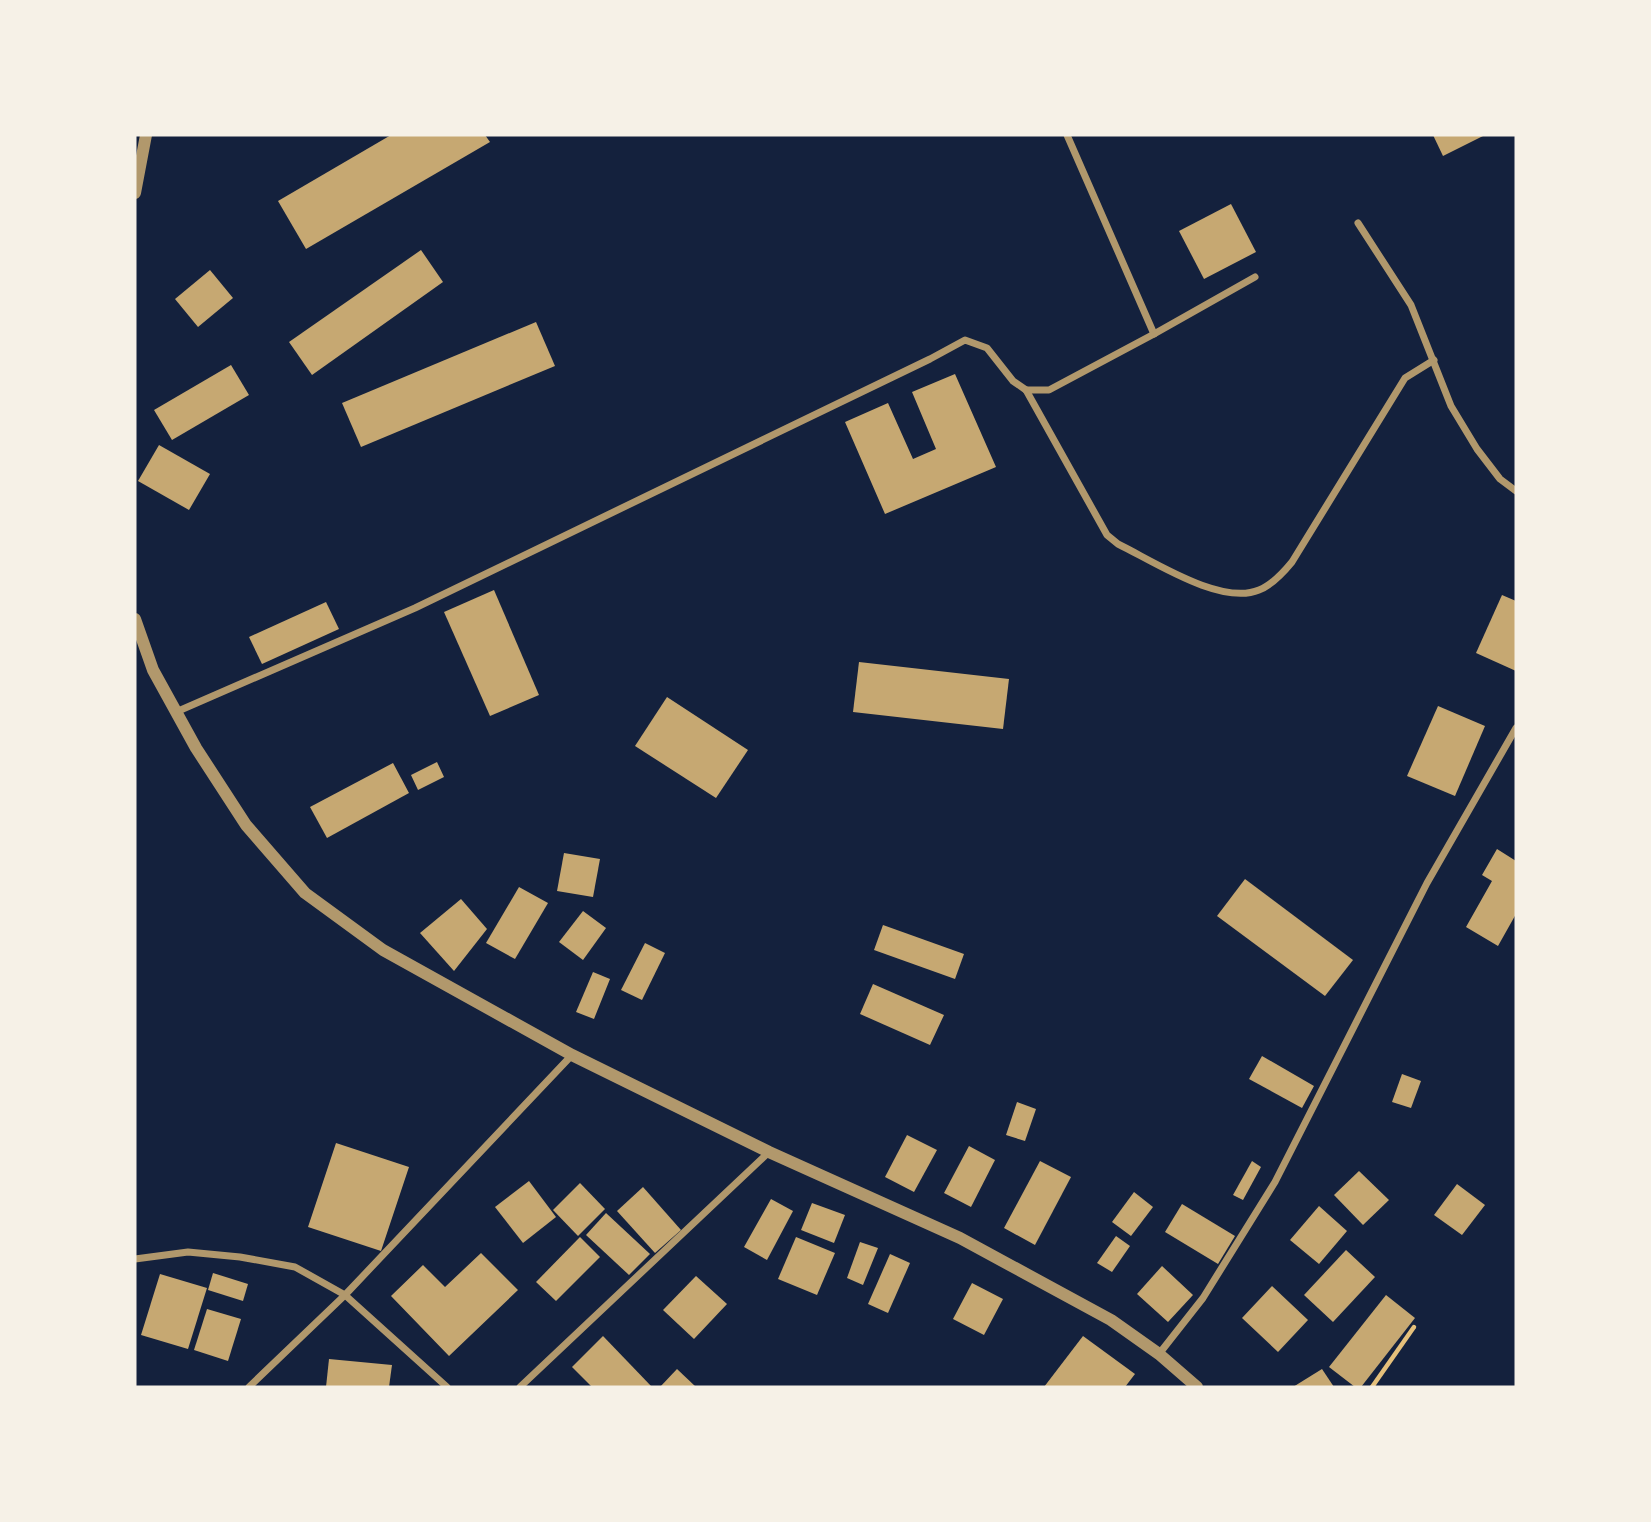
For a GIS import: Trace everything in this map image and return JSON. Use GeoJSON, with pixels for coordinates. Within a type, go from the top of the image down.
{"type":"FeatureCollection","features":[{"type":"Feature","properties":{"kind":"street"},"geometry":{"type":"LineString","coordinates":[[135,193],[146,135]]}},
{"type":"Feature","properties":{"kind":"street"},"geometry":{"type":"LineString","coordinates":[[1067,135],[1154,334]]}},
{"type":"Feature","properties":{"kind":"street"},"geometry":{"type":"LineString","coordinates":[[1358,223],[1411,305],[1451,406],[1477,449],[1500,479],[1516,491]]}},
{"type":"Feature","properties":{"kind":"street"},"geometry":{"type":"LineString","coordinates":[[1026,390],[1049,390],[1255,276]]}},
{"type":"Feature","properties":{"kind":"street"},"geometry":{"type":"LineString","coordinates":[[176,712],[415,608],[965,340],[987,348],[1013,381],[1026,390],[1107,535],[1118,544],[1214,591],[1239,595],[1259,590],[1279,577],[1292,562],[1405,379],[1434,360]]}},
{"type":"Feature","properties":{"kind":"street"},"geometry":{"type":"LineString","coordinates":[[136,625],[153,670],[176,712],[246,825],[305,893],[383,950],[572,1055],[769,1152],[960,1238],[1111,1320],[1159,1354],[1196,1387]]}},
{"type":"Feature","properties":{"kind":"street"},"geometry":{"type":"LineString","coordinates":[[1159,1354],[1203,1298],[1275,1182],[1427,883],[1516,729]]}},
{"type":"Feature","properties":{"kind":"street"},"geometry":{"type":"LineString","coordinates":[[249,1387],[345,1295],[572,1055]]}},
{"type":"Feature","properties":{"kind":"street"},"geometry":{"type":"LineString","coordinates":[[520,1387],[769,1152]]}},
{"type":"Feature","properties":{"kind":"street"},"geometry":{"type":"LineString","coordinates":[[135,1259],[188,1252],[240,1257],[295,1267],[345,1295],[447,1387]]}},
{"type":"Feature","properties":{"kind":"path"},"geometry":{"type":"LineString","coordinates":[[1372,1387],[1415,1327]]}},
{"type":"Feature","properties":{"kind":"building"},"geometry":{"type":"Polygon","coordinates":[[[391,135],[485,135],[490,142],[306,249],[278,201],[391,135]]]}},
{"type":"Feature","properties":{"kind":"building"},"geometry":{"type":"Polygon","coordinates":[[[1433,135],[1485,135],[1443,156],[1433,135]]]}},
{"type":"Feature","properties":{"kind":"building"},"geometry":{"type":"Polygon","coordinates":[[[1231,204],[1256,252],[1204,279],[1179,231],[1231,204]]]}},
{"type":"Feature","properties":{"kind":"building"},"geometry":{"type":"Polygon","coordinates":[[[421,250],[443,282],[312,375],[289,342],[421,250]]]}},
{"type":"Feature","properties":{"kind":"building"},"geometry":{"type":"Polygon","coordinates":[[[210,270],[233,298],[198,327],[175,299],[210,270]]]}},
{"type":"Feature","properties":{"kind":"building"},"geometry":{"type":"Polygon","coordinates":[[[536,322],[555,366],[361,447],[342,403],[536,322]]]}},
{"type":"Feature","properties":{"kind":"building"},"geometry":{"type":"Polygon","coordinates":[[[231,365],[249,395],[172,440],[154,410],[231,365]]]}},
{"type":"Feature","properties":{"kind":"building"},"geometry":{"type":"Polygon","coordinates":[[[955,374],[996,467],[885,514],[845,422],[888,403],[913,459],[936,449],[912,392],[955,374]]]}},
{"type":"Feature","properties":{"kind":"building"},"geometry":{"type":"Polygon","coordinates":[[[159,445],[210,474],[189,510],[138,481],[159,445]]]}},
{"type":"Feature","properties":{"kind":"building"},"geometry":{"type":"Polygon","coordinates":[[[494,590],[539,695],[490,716],[444,612],[494,590]]]}},
{"type":"Feature","properties":{"kind":"building"},"geometry":{"type":"Polygon","coordinates":[[[1502,595],[1516,601],[1516,671],[1476,653],[1502,595]]]}},
{"type":"Feature","properties":{"kind":"building"},"geometry":{"type":"Polygon","coordinates":[[[326,602],[339,629],[262,664],[249,637],[326,602]]]}},
{"type":"Feature","properties":{"kind":"building"},"geometry":{"type":"Polygon","coordinates":[[[859,662],[1009,679],[1003,729],[853,712],[859,662]]]}},
{"type":"Feature","properties":{"kind":"building"},"geometry":{"type":"Polygon","coordinates":[[[667,697],[748,750],[716,798],[635,746],[667,697]]]}},
{"type":"Feature","properties":{"kind":"building"},"geometry":{"type":"Polygon","coordinates":[[[1438,706],[1485,726],[1455,796],[1407,776],[1438,706]]]}},
{"type":"Feature","properties":{"kind":"building"},"geometry":{"type":"Polygon","coordinates":[[[437,762],[444,777],[418,790],[411,775],[437,762]]]}},
{"type":"Feature","properties":{"kind":"building"},"geometry":{"type":"Polygon","coordinates":[[[393,763],[409,793],[327,838],[310,807],[393,763]]]}},
{"type":"Feature","properties":{"kind":"building"},"geometry":{"type":"Polygon","coordinates":[[[1497,849],[1516,861],[1516,914],[1498,946],[1466,927],[1492,881],[1482,875],[1497,849]]]}},
{"type":"Feature","properties":{"kind":"building"},"geometry":{"type":"Polygon","coordinates":[[[564,853],[600,859],[593,897],[557,891],[564,853]]]}},
{"type":"Feature","properties":{"kind":"building"},"geometry":{"type":"Polygon","coordinates":[[[1245,879],[1353,960],[1325,996],[1217,916],[1245,879]]]}},
{"type":"Feature","properties":{"kind":"building"},"geometry":{"type":"Polygon","coordinates":[[[519,887],[548,903],[515,959],[486,943],[519,887]]]}},
{"type":"Feature","properties":{"kind":"building"},"geometry":{"type":"Polygon","coordinates":[[[461,899],[487,929],[454,971],[420,933],[461,899]]]}},
{"type":"Feature","properties":{"kind":"building"},"geometry":{"type":"Polygon","coordinates":[[[583,911],[606,928],[583,960],[559,942],[583,911]]]}},
{"type":"Feature","properties":{"kind":"building"},"geometry":{"type":"Polygon","coordinates":[[[883,925],[964,954],[955,979],[874,950],[883,925]]]}},
{"type":"Feature","properties":{"kind":"building"},"geometry":{"type":"Polygon","coordinates":[[[645,943],[665,953],[642,1000],[621,990],[645,943]]]}},
{"type":"Feature","properties":{"kind":"building"},"geometry":{"type":"Polygon","coordinates":[[[593,972],[610,979],[594,1019],[576,1012],[593,972]]]}},
{"type":"Feature","properties":{"kind":"building"},"geometry":{"type":"Polygon","coordinates":[[[873,984],[944,1015],[930,1045],[860,1014],[873,984]]]}},
{"type":"Feature","properties":{"kind":"building"},"geometry":{"type":"Polygon","coordinates":[[[1262,1056],[1314,1086],[1302,1108],[1249,1079],[1262,1056]]]}},
{"type":"Feature","properties":{"kind":"building"},"geometry":{"type":"Polygon","coordinates":[[[1402,1074],[1421,1081],[1411,1108],[1392,1102],[1402,1074]]]}},
{"type":"Feature","properties":{"kind":"building"},"geometry":{"type":"Polygon","coordinates":[[[1017,1102],[1036,1109],[1025,1141],[1006,1135],[1017,1102]]]}},
{"type":"Feature","properties":{"kind":"building"},"geometry":{"type":"Polygon","coordinates":[[[907,1135],[937,1150],[914,1192],[885,1177],[907,1135]]]}},
{"type":"Feature","properties":{"kind":"building"},"geometry":{"type":"Polygon","coordinates":[[[336,1143],[409,1167],[381,1251],[308,1227],[336,1143]]]}},
{"type":"Feature","properties":{"kind":"building"},"geometry":{"type":"Polygon","coordinates":[[[969,1146],[995,1160],[971,1207],[944,1193],[969,1146]]]}},
{"type":"Feature","properties":{"kind":"building"},"geometry":{"type":"Polygon","coordinates":[[[1040,1161],[1071,1177],[1035,1245],[1004,1228],[1040,1161]]]}},
{"type":"Feature","properties":{"kind":"building"},"geometry":{"type":"Polygon","coordinates":[[[1252,1161],[1261,1167],[1243,1200],[1233,1195],[1252,1161]]]}},
{"type":"Feature","properties":{"kind":"building"},"geometry":{"type":"Polygon","coordinates":[[[1359,1171],[1389,1200],[1363,1225],[1334,1195],[1359,1171]]]}},
{"type":"Feature","properties":{"kind":"building"},"geometry":{"type":"Polygon","coordinates":[[[529,1181],[556,1217],[523,1243],[495,1207],[529,1181]]]}},
{"type":"Feature","properties":{"kind":"building"},"geometry":{"type":"Polygon","coordinates":[[[580,1183],[605,1209],[578,1236],[553,1210],[580,1183]]]}},
{"type":"Feature","properties":{"kind":"building"},"geometry":{"type":"Polygon","coordinates":[[[1457,1184],[1485,1205],[1462,1235],[1434,1215],[1457,1184]]]}},
{"type":"Feature","properties":{"kind":"building"},"geometry":{"type":"Polygon","coordinates":[[[643,1187],[681,1230],[655,1253],[617,1211],[643,1187]]]}},
{"type":"Feature","properties":{"kind":"building"},"geometry":{"type":"Polygon","coordinates":[[[1134,1192],[1153,1207],[1131,1236],[1112,1222],[1134,1192]]]}},
{"type":"Feature","properties":{"kind":"building"},"geometry":{"type":"Polygon","coordinates":[[[771,1199],[793,1211],[767,1260],[744,1247],[771,1199]]]}},
{"type":"Feature","properties":{"kind":"building"},"geometry":{"type":"Polygon","coordinates":[[[812,1203],[845,1215],[834,1243],[801,1230],[812,1203]]]}},
{"type":"Feature","properties":{"kind":"building"},"geometry":{"type":"Polygon","coordinates":[[[1182,1204],[1235,1236],[1218,1264],[1165,1232],[1182,1204]]]}},
{"type":"Feature","properties":{"kind":"building"},"geometry":{"type":"Polygon","coordinates":[[[1319,1206],[1347,1231],[1319,1264],[1290,1240],[1319,1206]]]}},
{"type":"Feature","properties":{"kind":"building"},"geometry":{"type":"Polygon","coordinates":[[[606,1213],[650,1254],[629,1275],[586,1235],[606,1213]]]}},
{"type":"Feature","properties":{"kind":"building"},"geometry":{"type":"Polygon","coordinates":[[[1116,1236],[1130,1246],[1112,1272],[1097,1263],[1116,1236]]]}},
{"type":"Feature","properties":{"kind":"building"},"geometry":{"type":"Polygon","coordinates":[[[580,1237],[600,1257],[556,1301],[536,1282],[580,1237]]]}},
{"type":"Feature","properties":{"kind":"building"},"geometry":{"type":"Polygon","coordinates":[[[796,1237],[835,1253],[817,1295],[778,1279],[796,1237]]]}},
{"type":"Feature","properties":{"kind":"building"},"geometry":{"type":"Polygon","coordinates":[[[860,1242],[878,1248],[863,1285],[847,1278],[860,1242]]]}},
{"type":"Feature","properties":{"kind":"building"},"geometry":{"type":"Polygon","coordinates":[[[1346,1250],[1375,1277],[1333,1322],[1304,1295],[1346,1250]]]}},
{"type":"Feature","properties":{"kind":"building"},"geometry":{"type":"Polygon","coordinates":[[[481,1253],[518,1290],[449,1356],[391,1296],[423,1265],[445,1287],[481,1253]]]}},
{"type":"Feature","properties":{"kind":"building"},"geometry":{"type":"Polygon","coordinates":[[[890,1254],[910,1263],[888,1313],[868,1304],[890,1254]]]}},
{"type":"Feature","properties":{"kind":"building"},"geometry":{"type":"Polygon","coordinates":[[[1162,1266],[1193,1295],[1168,1322],[1137,1294],[1162,1266]]]}},
{"type":"Feature","properties":{"kind":"building"},"geometry":{"type":"Polygon","coordinates":[[[213,1273],[248,1284],[243,1301],[208,1290],[213,1273]]]}},
{"type":"Feature","properties":{"kind":"building"},"geometry":{"type":"Polygon","coordinates":[[[160,1274],[207,1288],[188,1349],[141,1335],[160,1274]]]}},
{"type":"Feature","properties":{"kind":"building"},"geometry":{"type":"Polygon","coordinates":[[[696,1276],[727,1304],[694,1339],[663,1310],[696,1276]]]}},
{"type":"Feature","properties":{"kind":"building"},"geometry":{"type":"Polygon","coordinates":[[[972,1283],[1003,1299],[984,1335],[953,1319],[972,1283]]]}},
{"type":"Feature","properties":{"kind":"building"},"geometry":{"type":"Polygon","coordinates":[[[1272,1286],[1308,1320],[1278,1352],[1242,1318],[1272,1286]]]}},
{"type":"Feature","properties":{"kind":"building"},"geometry":{"type":"Polygon","coordinates":[[[1386,1295],[1415,1318],[1361,1387],[1355,1387],[1329,1367],[1386,1295]]]}},
{"type":"Feature","properties":{"kind":"building"},"geometry":{"type":"Polygon","coordinates":[[[207,1309],[241,1319],[228,1361],[194,1350],[207,1309]]]}},
{"type":"Feature","properties":{"kind":"building"},"geometry":{"type":"Polygon","coordinates":[[[603,1336],[652,1387],[592,1387],[572,1367],[603,1336]]]}},
{"type":"Feature","properties":{"kind":"building"},"geometry":{"type":"Polygon","coordinates":[[[1083,1336],[1135,1374],[1125,1387],[1044,1387],[1083,1336]]]}},
{"type":"Feature","properties":{"kind":"building"},"geometry":{"type":"Polygon","coordinates":[[[329,1359],[392,1365],[389,1387],[326,1387],[329,1359]]]}},
{"type":"Feature","properties":{"kind":"building"},"geometry":{"type":"Polygon","coordinates":[[[677,1369],[696,1387],[660,1387],[677,1369]]]}},
{"type":"Feature","properties":{"kind":"building"},"geometry":{"type":"Polygon","coordinates":[[[1322,1369],[1334,1387],[1293,1387],[1322,1369]]]}}]}
